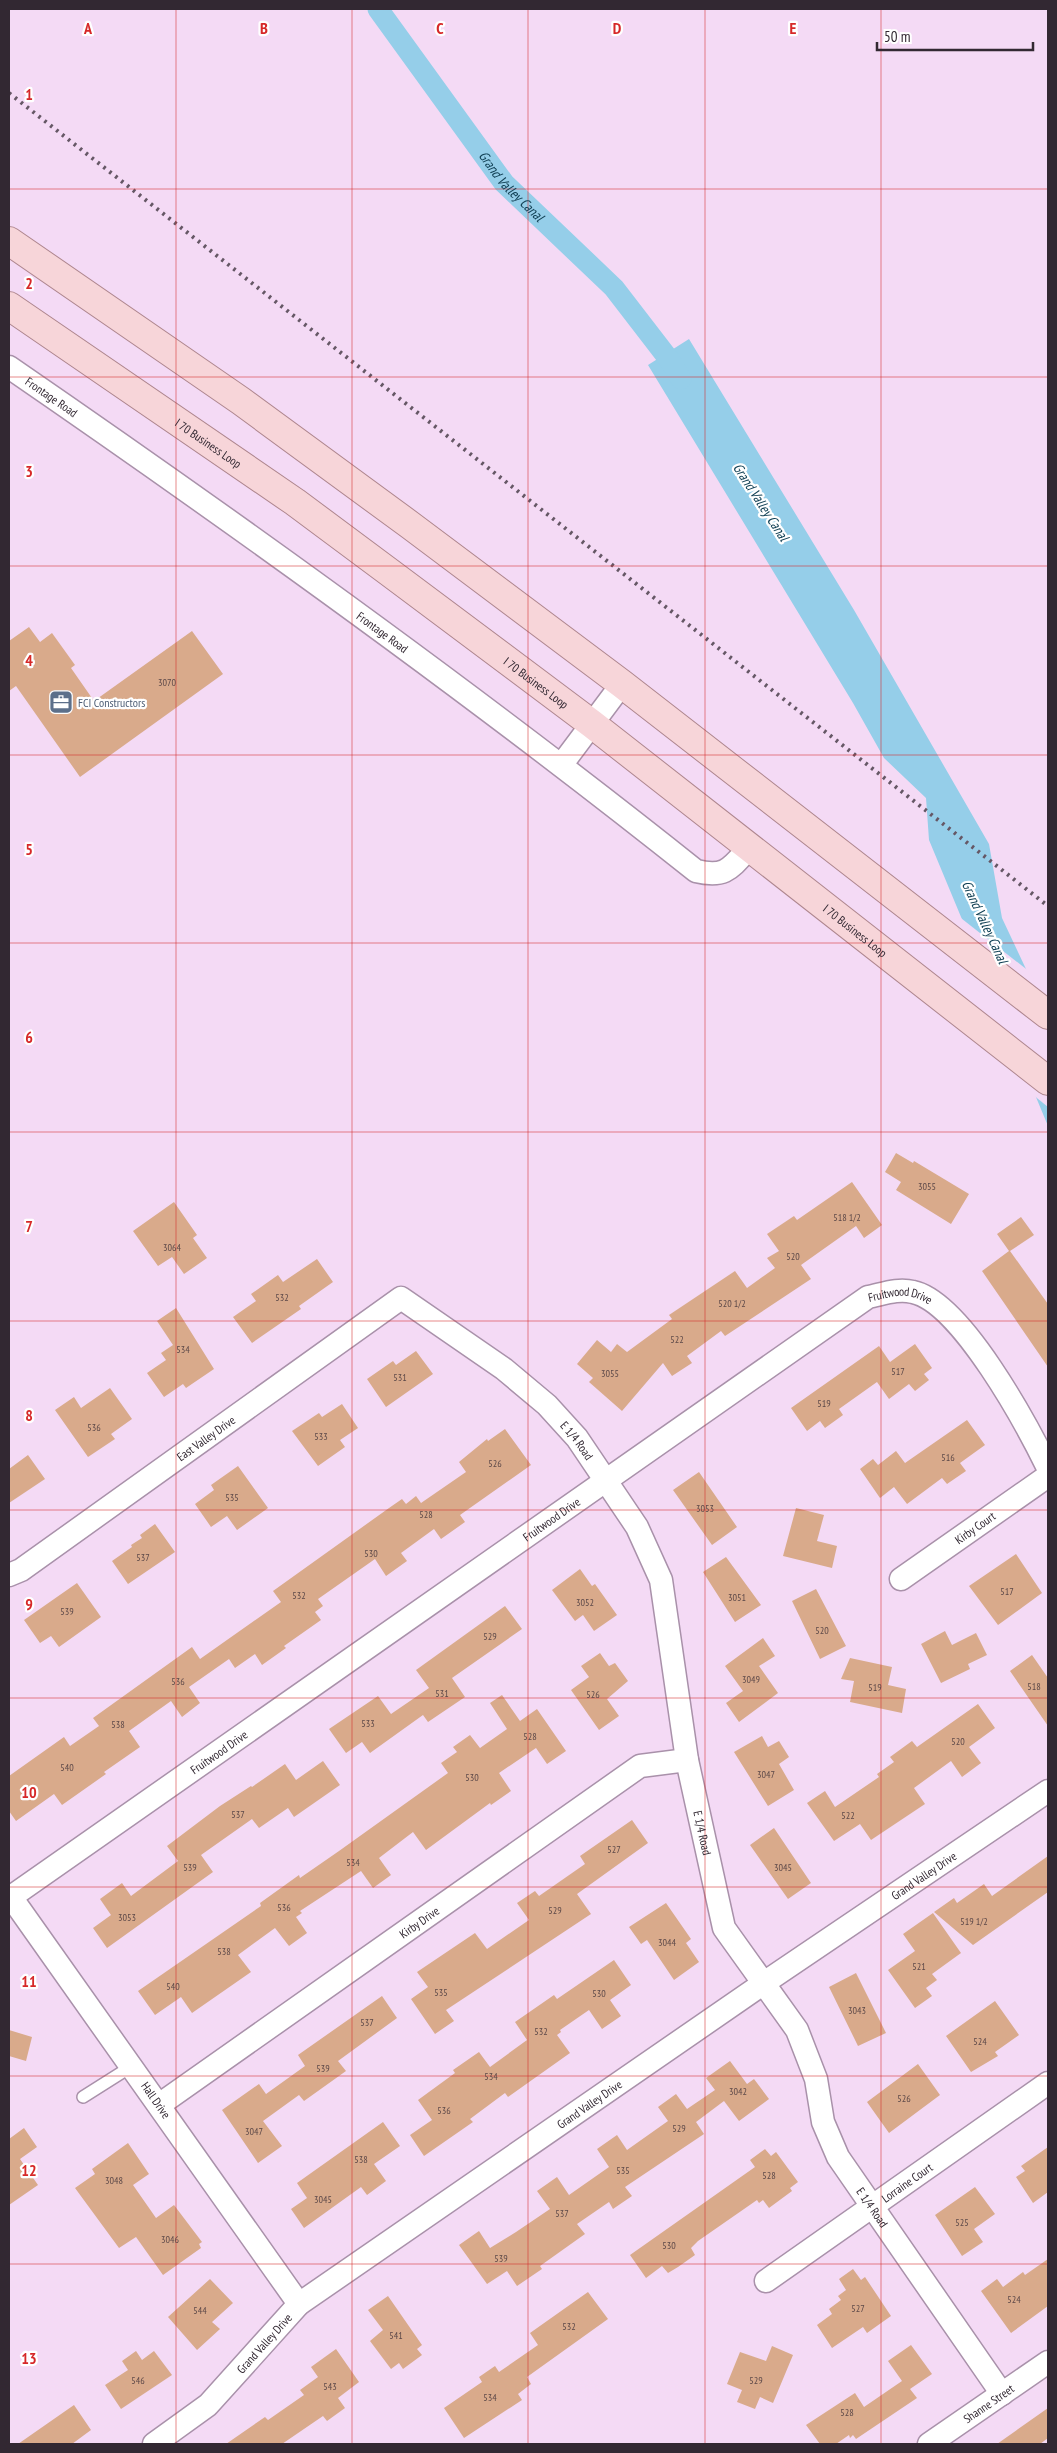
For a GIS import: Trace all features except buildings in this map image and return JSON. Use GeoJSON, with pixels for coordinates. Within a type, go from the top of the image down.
{"type":"FeatureCollection","features":[{"type":"Feature","properties":{"kind":"main road"},"geometry":{"type":"LineString","coordinates":[[9,241],[241,401],[622,684],[1048,1015]]}},
{"type":"Feature","properties":{"kind":"main road","name":"I 70 Business Loop"},"geometry":{"type":"LineString","coordinates":[[9,306],[295,502],[592,724],[748,848],[1048,1080]]}},
{"type":"Feature","properties":{"kind":"street","name":"Frontage Road"},"geometry":{"type":"LineString","coordinates":[[9,367],[196,497],[562,764],[696,870],[711,874],[722,873],[733,866],[748,848]]}},
{"type":"Feature","properties":{"kind":"street"},"geometry":{"type":"LineString","coordinates":[[562,764],[622,684]]}},
{"type":"Feature","properties":{"kind":"street","name":"Fruitwood Drive"},"geometry":{"type":"LineString","coordinates":[[11,1896],[868,1297],[894,1291],[914,1292],[932,1301],[955,1320],[1020,1412],[1048,1468]]}},
{"type":"Feature","properties":{"kind":"street","name":"E 1/4 Road"},"geometry":{"type":"LineString","coordinates":[[401,1298],[504,1369],[547,1405],[576,1438],[637,1527],[661,1580],[687,1760],[724,1928],[797,2030],[816,2079],[823,2122],[838,2157],[1002,2394]]}},
{"type":"Feature","properties":{"kind":"street","name":"East Valley Drive"},"geometry":{"type":"LineString","coordinates":[[9,1575],[21,1570],[401,1298]]}},
{"type":"Feature","properties":{"kind":"street","name":"Kirby Court"},"geometry":{"type":"LineString","coordinates":[[901,1579],[1048,1476]]}},
{"type":"Feature","properties":{"kind":"street","name":"Kirby Drive"},"geometry":{"type":"LineString","coordinates":[[159,2105],[640,1766],[687,1760]]}},
{"type":"Feature","properties":{"kind":"street","name":"Grand Valley Drive"},"geometry":{"type":"LineString","coordinates":[[154,2444],[208,2405],[299,2304],[764,1982],[1048,1791]]}},
{"type":"Feature","properties":{"kind":"street","name":"Hall Drive"},"geometry":{"type":"LineString","coordinates":[[11,1896],[299,2304]]}},
{"type":"Feature","properties":{"kind":"street","name":"Lorraine Court"},"geometry":{"type":"LineString","coordinates":[[766,2282],[1048,2083]]}},
{"type":"Feature","properties":{"kind":"street","name":"Shanne Street"},"geometry":{"type":"LineString","coordinates":[[929,2444],[1048,2362]]}},
{"type":"Feature","properties":{"kind":"lane"},"geometry":{"type":"LineString","coordinates":[[83,2097],[132,2066]]}},
{"type":"Feature","properties":{"kind":"water"},"geometry":{"type":"Polygon","coordinates":[[[689,339],[854,610],[989,844],[1002,918],[1048,1016],[1048,1126],[929,840],[926,798],[884,758],[853,703],[648,365],[689,339]]]}},
{"type":"Feature","properties":{"kind":"pier"},"geometry":{"type":"Polygon","coordinates":[[[957,915],[1030,972],[1048,1010],[1048,1107],[1032,1094],[957,915]]]}},
{"type":"Feature","properties":{"kind":"waterway","name":"Grand Valley Canal"},"geometry":{"type":"LineString","coordinates":[[378,9],[504,183],[614,288],[671,362],[681,379]]}},
{"type":"Feature","properties":{"kind":"railway"},"geometry":{"type":"LineString","coordinates":[[9,93],[1048,906]]}},
{"type":"Feature","properties":{"kind":"place","name":"FCI Constructors"},"geometry":{"type":"Point","coordinates":[61,702]}}]}
